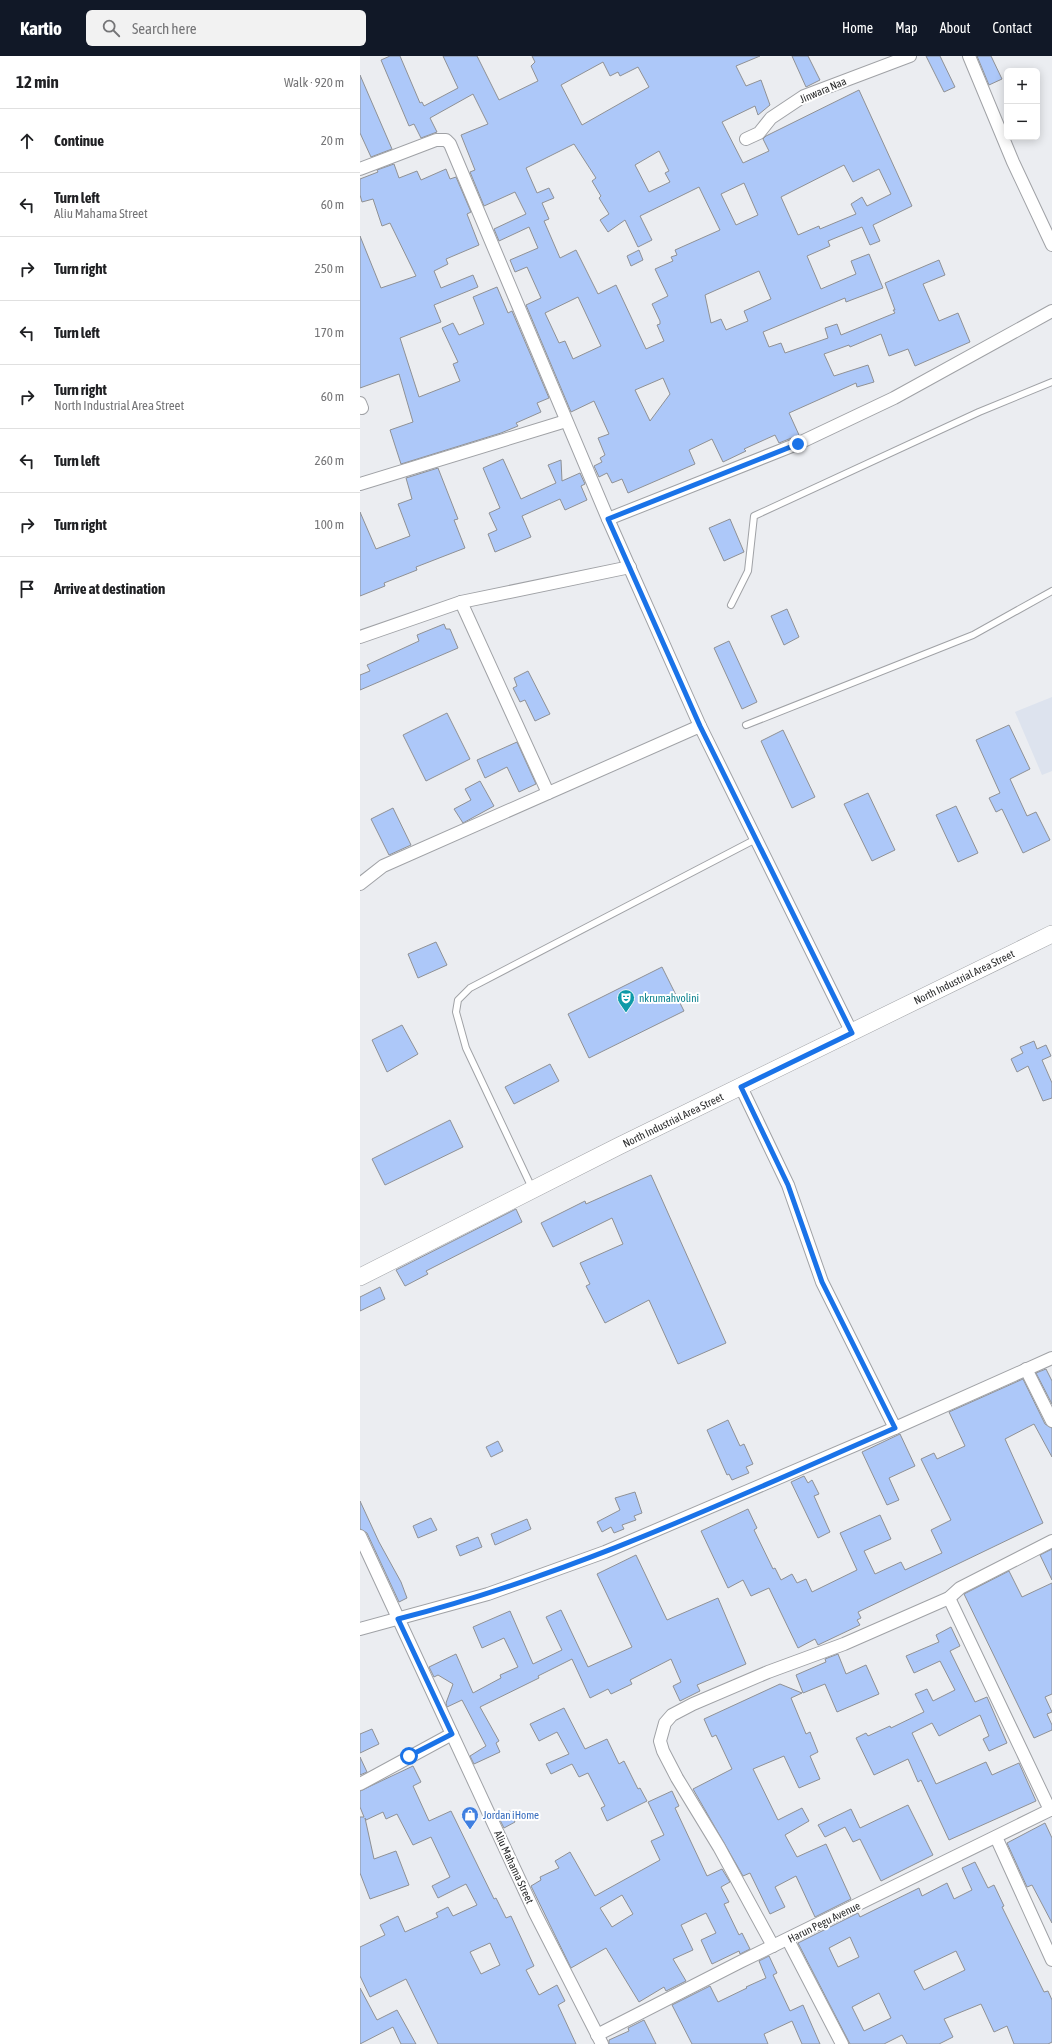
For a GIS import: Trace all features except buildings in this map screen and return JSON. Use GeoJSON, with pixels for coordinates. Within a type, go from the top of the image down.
{"type":"FeatureCollection","features":[{"type":"Feature","properties":{"kind":"main road","name":"North Industrial Area Street"},"geometry":{"type":"LineString","coordinates":[[360,1277],[1052,934]]}},
{"type":"Feature","properties":{"kind":"street","name":"Jinwara Naa"},"geometry":{"type":"LineString","coordinates":[[746,139],[759,134],[771,118],[804,96],[910,56]]}},
{"type":"Feature","properties":{"kind":"street"},"geometry":{"type":"LineString","coordinates":[[969,56],[1013,162],[1052,245]]}},
{"type":"Feature","properties":{"kind":"street"},"geometry":{"type":"LineString","coordinates":[[360,168],[436,140],[446,140],[450,144],[608,519],[700,726],[852,1033]]}},
{"type":"Feature","properties":{"kind":"street"},"geometry":{"type":"LineString","coordinates":[[608,519],[804,440],[894,398],[1052,311]]}},
{"type":"Feature","properties":{"kind":"street"},"geometry":{"type":"LineString","coordinates":[[360,484],[566,421]]}},
{"type":"Feature","properties":{"kind":"street"},"geometry":{"type":"LineString","coordinates":[[360,637],[461,602],[630,567]]}},
{"type":"Feature","properties":{"kind":"street"},"geometry":{"type":"LineString","coordinates":[[461,602],[548,793]]}},
{"type":"Feature","properties":{"kind":"street"},"geometry":{"type":"LineString","coordinates":[[360,884],[383,866],[700,726]]}},
{"type":"Feature","properties":{"kind":"street"},"geometry":{"type":"LineString","coordinates":[[741,1087],[788,1185],[822,1282],[895,1428]]}},
{"type":"Feature","properties":{"kind":"street"},"geometry":{"type":"LineString","coordinates":[[360,1629],[488,1594],[598,1555],[895,1428],[1052,1358]]}},
{"type":"Feature","properties":{"kind":"street"},"geometry":{"type":"LineString","coordinates":[[1026,1369],[1052,1421]]}},
{"type":"Feature","properties":{"kind":"street","name":"Aliu Mahama Street"},"geometry":{"type":"LineString","coordinates":[[360,1536],[535,1913],[599,2039]]}},
{"type":"Feature","properties":{"kind":"street"},"geometry":{"type":"LineString","coordinates":[[773,1946],[719,1847],[666,1757],[660,1741],[665,1723],[672,1715],[693,1704],[768,1672],[844,1644],[949,1598],[960,1588],[1052,1541]]}},
{"type":"Feature","properties":{"kind":"street"},"geometry":{"type":"LineString","coordinates":[[949,1598],[1051,1810]]}},
{"type":"Feature","properties":{"kind":"street"},"geometry":{"type":"LineString","coordinates":[[360,1784],[452,1734]]}},
{"type":"Feature","properties":{"kind":"street","name":"Harun Pegu Avenue"},"geometry":{"type":"LineString","coordinates":[[599,2039],[773,1946],[788,1940],[1051,1810]]}},
{"type":"Feature","properties":{"kind":"street"},"geometry":{"type":"LineString","coordinates":[[996,1837],[1052,1960]]}},
{"type":"Feature","properties":{"kind":"street"},"geometry":{"type":"LineString","coordinates":[[788,1940],[842,2044]]}},
{"type":"Feature","properties":{"kind":"lane"},"geometry":{"type":"LineString","coordinates":[[731,605],[748,571],[754,516],[979,412],[1052,382]]}},
{"type":"Feature","properties":{"kind":"lane"},"geometry":{"type":"LineString","coordinates":[[746,725],[973,635],[1052,591]]}},
{"type":"Feature","properties":{"kind":"lane"},"geometry":{"type":"LineString","coordinates":[[533,1190],[466,1048],[456,1012],[458,1000],[470,988],[756,839]]}},
{"type":"Feature","properties":{"kind":"shaded area"},"geometry":{"type":"Polygon","coordinates":[[[1052,697],[1052,771],[1042,775],[1015,712],[1052,697]]]}},
{"type":"Feature","properties":{"kind":"place","name":"nkrumahvolini"},"geometry":{"type":"Point","coordinates":[626,1013]}},
{"type":"Feature","properties":{"kind":"place","name":"Jordan iHome"},"geometry":{"type":"Point","coordinates":[470,1830]}},
{"type":"Feature","properties":{"kind":"route"},"geometry":{"type":"LineString","coordinates":[[409,1756],[452,1734],[398,1619],[435,1610],[528,1581],[642,1538],[895,1428],[822,1282],[788,1185],[741,1087],[852,1033],[700,726],[608,519],[798,444]]}}]}
